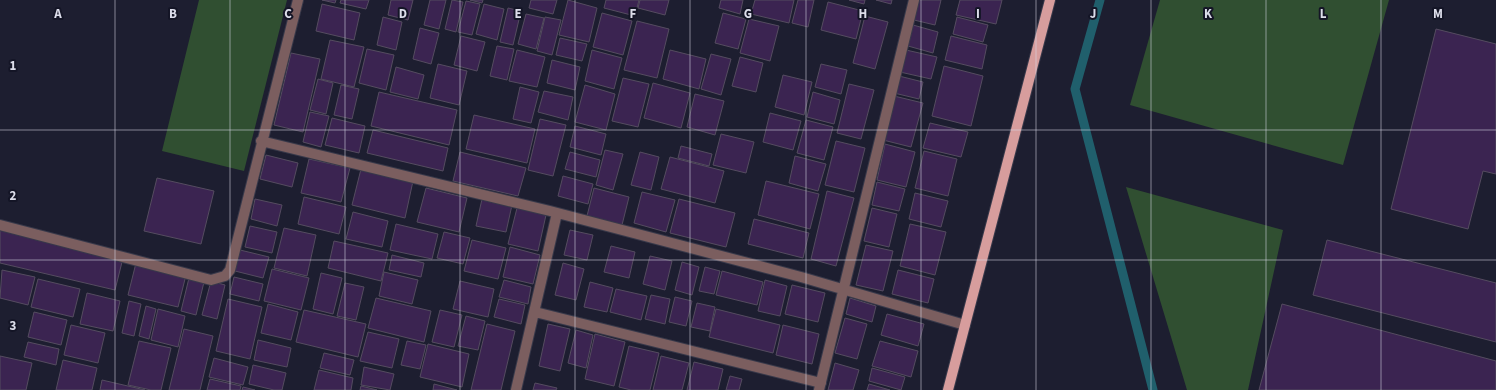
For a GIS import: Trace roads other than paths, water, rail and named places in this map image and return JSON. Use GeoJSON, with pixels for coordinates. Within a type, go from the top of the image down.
{"type":"FeatureCollection","features":[{"type":"Feature","properties":{"kind":"main road"},"geometry":{"type":"LineString","coordinates":[[948,390],[1050,0]]}},
{"type":"Feature","properties":{"kind":"street"},"geometry":{"type":"LineString","coordinates":[[0,225],[211,280],[220,279],[225,276],[230,270],[261,141],[298,0]]}},
{"type":"Feature","properties":{"kind":"street"},"geometry":{"type":"LineString","coordinates":[[535,312],[820,386],[914,0]]}},
{"type":"Feature","properties":{"kind":"street"},"geometry":{"type":"LineString","coordinates":[[261,141],[557,213],[801,277],[965,325]]}},
{"type":"Feature","properties":{"kind":"street"},"geometry":{"type":"LineString","coordinates":[[516,390],[557,213]]}},
{"type":"Feature","properties":{"kind":"waterway"},"geometry":{"type":"LineString","coordinates":[[1100,0],[1075,89],[1153,390]]}}]}
